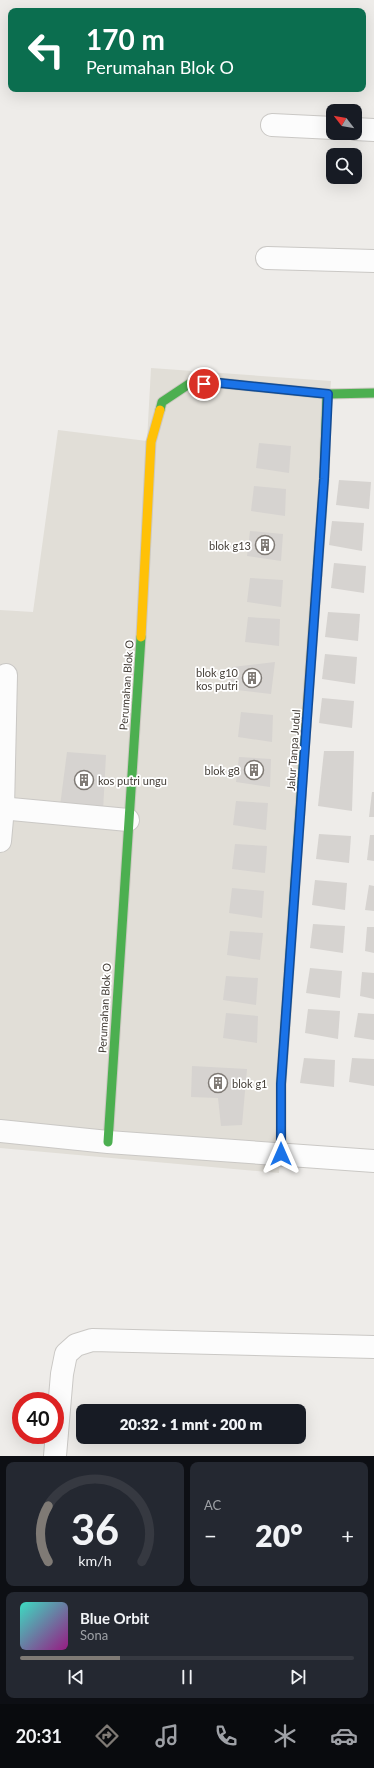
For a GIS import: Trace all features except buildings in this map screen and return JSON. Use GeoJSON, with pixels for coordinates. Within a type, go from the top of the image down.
{"type":"FeatureCollection","features":[{"type":"Feature","properties":{"kind":"street"},"geometry":{"type":"LineString","coordinates":[[272,126],[326,128]]}},
{"type":"Feature","properties":{"kind":"street"},"geometry":{"type":"LineString","coordinates":[[362,129],[374,130]]}},
{"type":"Feature","properties":{"kind":"street"},"geometry":{"type":"LineString","coordinates":[[267,258],[374,261]]}},
{"type":"Feature","properties":{"kind":"street","name":"Perumahan Blok O"},"geometry":{"type":"LineString","coordinates":[[108,1142],[141,638],[151,442],[162,402],[189,384],[220,383],[328,394]]}},
{"type":"Feature","properties":{"kind":"street"},"geometry":{"type":"LineString","coordinates":[[328,394],[363,392],[374,393]]}},
{"type":"Feature","properties":{"kind":"street","name":"Jalur Tanpa Judul"},"geometry":{"type":"LineString","coordinates":[[281,1154],[281,1084],[324,479],[328,394]]}},
{"type":"Feature","properties":{"kind":"street"},"geometry":{"type":"LineString","coordinates":[[0,841],[6,675]]}},
{"type":"Feature","properties":{"kind":"street"},"geometry":{"type":"LineString","coordinates":[[2,808],[128,820]]}},
{"type":"Feature","properties":{"kind":"street"},"geometry":{"type":"LineString","coordinates":[[0,1131],[108,1142],[374,1161]]}},
{"type":"Feature","properties":{"kind":"street"},"geometry":{"type":"LineString","coordinates":[[55,1456],[62,1374],[66,1354],[76,1346],[92,1340],[374,1348]]}},
{"type":"Feature","properties":{"kind":"shaded area"},"geometry":{"type":"Polygon","coordinates":[[[151,368],[331,381],[279,1173],[0,1148],[0,610],[33,612],[58,430],[147,441],[151,368]]]}},
{"type":"Feature","properties":{"kind":"traffic: fast"},"geometry":{"type":"LineString","coordinates":[[160,410],[162,402],[189,384],[220,383],[327,394],[374,393]]}},
{"type":"Feature","properties":{"kind":"traffic: fast"},"geometry":{"type":"LineString","coordinates":[[317,575],[324,479],[327,394]]}},
{"type":"Feature","properties":{"kind":"traffic: fast"},"geometry":{"type":"LineString","coordinates":[[108,1142],[141,637]]}},
{"type":"Feature","properties":{"kind":"traffic: fast"},"geometry":{"type":"LineString","coordinates":[[281,1154],[281,1084],[306,726]]}},
{"type":"Feature","properties":{"kind":"traffic: slow"},"geometry":{"type":"LineString","coordinates":[[141,637],[151,442],[160,410]]}},
{"type":"Feature","properties":{"kind":"traffic: slow"},"geometry":{"type":"LineString","coordinates":[[306,726],[317,575]]}},
{"type":"Feature","properties":{"kind":"place","name":"blok g13"},"geometry":{"type":"Point","coordinates":[265,545]}},
{"type":"Feature","properties":{"kind":"place","name":"blok g10 kos putri"},"geometry":{"type":"Point","coordinates":[252,678]}},
{"type":"Feature","properties":{"kind":"place","name":"blok g8"},"geometry":{"type":"Point","coordinates":[254,770]}},
{"type":"Feature","properties":{"kind":"place","name":"kos putri ungu"},"geometry":{"type":"Point","coordinates":[84,780]}},
{"type":"Feature","properties":{"kind":"place","name":"blok g1"},"geometry":{"type":"Point","coordinates":[218,1083]}},
{"type":"Feature","properties":{"kind":"route"},"geometry":{"type":"LineString","coordinates":[[204,384],[220,383],[328,394],[324,479],[281,1084],[281,1154]]}}]}
